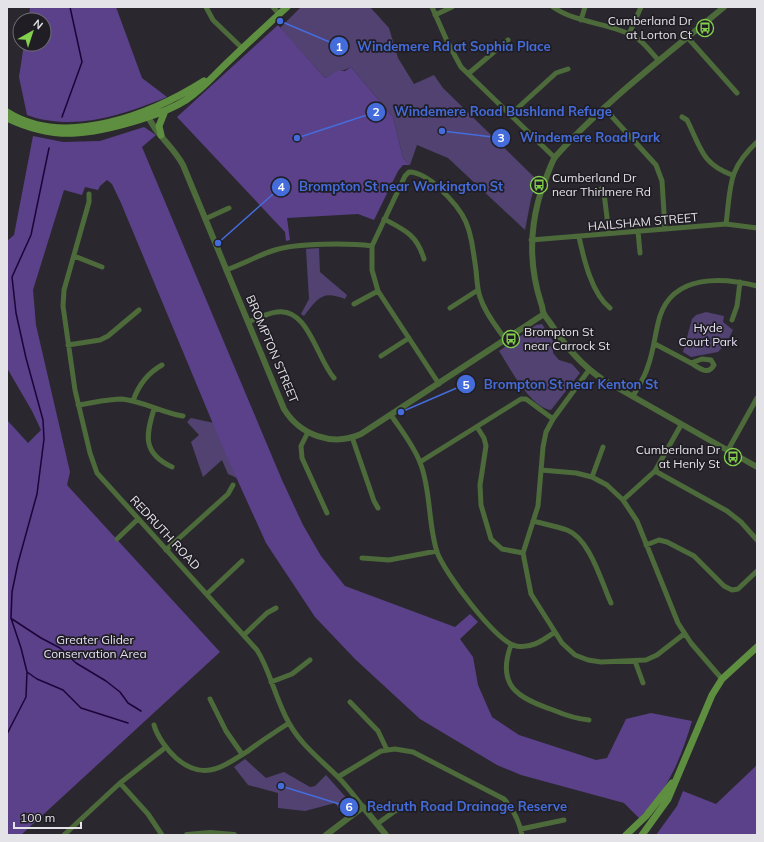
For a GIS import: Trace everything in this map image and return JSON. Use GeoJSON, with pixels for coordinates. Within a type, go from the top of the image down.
{"type":"FeatureCollection","features":[{"type":"Feature","properties":{"kind":"main road"},"geometry":{"type":"LineString","coordinates":[[147,114],[165,111],[186,100],[209,82],[242,48],[286,7]]}},
{"type":"Feature","properties":{"kind":"main road"},"geometry":{"type":"LineString","coordinates":[[8,116],[37,130],[53,134],[77,135],[110,129],[147,114],[216,74]]}},
{"type":"Feature","properties":{"kind":"main road"},"geometry":{"type":"LineString","coordinates":[[161,135],[159,126],[165,111]]}},
{"type":"Feature","properties":{"kind":"main road"},"geometry":{"type":"LineString","coordinates":[[642,835],[668,800],[677,781],[682,763],[705,706],[722,680],[757,647]]}},
{"type":"Feature","properties":{"kind":"main road"},"geometry":{"type":"LineString","coordinates":[[626,835],[646,816],[662,797],[682,763]]}},
{"type":"Feature","properties":{"kind":"street"},"geometry":{"type":"LineString","coordinates":[[206,7],[213,20],[242,48]]}},
{"type":"Feature","properties":{"kind":"street"},"geometry":{"type":"LineString","coordinates":[[273,7],[280,14]]}},
{"type":"Feature","properties":{"kind":"street"},"geometry":{"type":"LineString","coordinates":[[432,7],[455,58],[468,74],[555,158]]}},
{"type":"Feature","properties":{"kind":"street"},"geometry":{"type":"LineString","coordinates":[[435,15],[452,7]]}},
{"type":"Feature","properties":{"kind":"street"},"geometry":{"type":"LineString","coordinates":[[553,7],[562,13],[581,20],[629,34],[639,40],[659,61]]}},
{"type":"Feature","properties":{"kind":"street"},"geometry":{"type":"LineString","coordinates":[[581,20],[584,7]]}},
{"type":"Feature","properties":{"kind":"street"},"geometry":{"type":"LineString","coordinates":[[629,34],[641,7]]}},
{"type":"Feature","properties":{"kind":"street"},"geometry":{"type":"LineString","coordinates":[[724,7],[659,61],[605,109],[576,135],[555,158],[541,191],[532,225],[531,240],[533,266],[544,314],[567,348],[590,370],[681,425],[757,467]]}},
{"type":"Feature","properties":{"kind":"street"},"geometry":{"type":"LineString","coordinates":[[688,38],[736,93]]}},
{"type":"Feature","properties":{"kind":"street"},"geometry":{"type":"LineString","coordinates":[[468,74],[508,40]]}},
{"type":"Feature","properties":{"kind":"street"},"geometry":{"type":"LineString","coordinates":[[510,115],[556,73],[568,69]]}},
{"type":"Feature","properties":{"kind":"street"},"geometry":{"type":"LineString","coordinates":[[605,109],[656,165],[662,181],[665,229]]}},
{"type":"Feature","properties":{"kind":"street","name":"BROMPTON STREET"},"geometry":{"type":"LineString","coordinates":[[147,114],[161,135],[178,155],[284,409],[294,422],[308,432],[330,439],[352,438],[391,415],[544,314]]}},
{"type":"Feature","properties":{"kind":"street"},"geometry":{"type":"LineString","coordinates":[[682,117],[687,120],[711,165],[732,175]]}},
{"type":"Feature","properties":{"kind":"street"},"geometry":{"type":"LineString","coordinates":[[726,224],[732,175],[742,157],[757,142]]}},
{"type":"Feature","properties":{"kind":"street"},"geometry":{"type":"LineString","coordinates":[[439,384],[378,291],[372,270],[372,246],[405,176],[409,172],[416,173],[433,182],[455,202],[462,212],[471,235],[478,290],[486,311],[505,339]]}},
{"type":"Feature","properties":{"kind":"street"},"geometry":{"type":"LineString","coordinates":[[601,189],[604,193],[609,234]]}},
{"type":"Feature","properties":{"kind":"street","name":"REDRUTH ROAD"},"geometry":{"type":"LineString","coordinates":[[89,194],[89,202],[64,290],[63,299],[68,345],[78,405],[90,453],[97,473],[138,520],[244,634],[263,658],[271,682],[289,723],[307,748],[338,777],[386,835]]}},
{"type":"Feature","properties":{"kind":"street"},"geometry":{"type":"LineString","coordinates":[[205,219],[229,208]]}},
{"type":"Feature","properties":{"kind":"street"},"geometry":{"type":"LineString","coordinates":[[384,219],[405,230],[414,238],[420,246],[424,259]]}},
{"type":"Feature","properties":{"kind":"street","name":"HAILSHAM STREET"},"geometry":{"type":"LineString","coordinates":[[531,240],[726,224],[757,228]]}},
{"type":"Feature","properties":{"kind":"street"},"geometry":{"type":"LineString","coordinates":[[638,231],[640,253]]}},
{"type":"Feature","properties":{"kind":"street"},"geometry":{"type":"LineString","coordinates":[[579,237],[584,263],[603,302],[610,308]]}},
{"type":"Feature","properties":{"kind":"street"},"geometry":{"type":"LineString","coordinates":[[226,270],[275,250],[288,247],[357,244],[372,246]]}},
{"type":"Feature","properties":{"kind":"street"},"geometry":{"type":"LineString","coordinates":[[74,256],[102,267]]}},
{"type":"Feature","properties":{"kind":"street"},"geometry":{"type":"LineString","coordinates":[[633,396],[648,367],[661,315],[666,304],[676,291],[693,283],[716,281],[740,282],[757,286]]}},
{"type":"Feature","properties":{"kind":"street"},"geometry":{"type":"LineString","coordinates":[[732,320],[738,306],[740,282]]}},
{"type":"Feature","properties":{"kind":"street"},"geometry":{"type":"LineString","coordinates":[[450,308],[478,290]]}},
{"type":"Feature","properties":{"kind":"street"},"geometry":{"type":"LineString","coordinates":[[354,304],[378,291]]}},
{"type":"Feature","properties":{"kind":"street"},"geometry":{"type":"LineString","coordinates":[[68,345],[100,340],[108,336],[139,310]]}},
{"type":"Feature","properties":{"kind":"street"},"geometry":{"type":"LineString","coordinates":[[248,322],[276,312],[286,312],[296,316],[303,322],[325,365],[334,378]]}},
{"type":"Feature","properties":{"kind":"street"},"geometry":{"type":"LineString","coordinates":[[381,356],[409,338]]}},
{"type":"Feature","properties":{"kind":"street"},"geometry":{"type":"LineString","coordinates":[[654,344],[691,363]]}},
{"type":"Feature","properties":{"kind":"street"},"geometry":{"type":"LineString","coordinates":[[133,401],[139,387],[155,369],[162,364]]}},
{"type":"Feature","properties":{"kind":"street"},"geometry":{"type":"LineString","coordinates":[[590,370],[553,419],[546,432],[538,506],[523,553],[531,594],[562,643],[575,654],[588,660],[601,662],[646,660],[657,656],[684,634]]}},
{"type":"Feature","properties":{"kind":"street"},"geometry":{"type":"LineString","coordinates":[[728,450],[757,398]]}},
{"type":"Feature","properties":{"kind":"street"},"geometry":{"type":"LineString","coordinates":[[78,405],[121,399],[133,401],[154,409],[183,416]]}},
{"type":"Feature","properties":{"kind":"street"},"geometry":{"type":"LineString","coordinates":[[420,462],[521,399],[526,399],[553,419]]}},
{"type":"Feature","properties":{"kind":"street"},"geometry":{"type":"LineString","coordinates":[[154,409],[147,441],[157,458],[172,467]]}},
{"type":"Feature","properties":{"kind":"street"},"geometry":{"type":"LineString","coordinates":[[391,415],[420,462],[437,551],[450,577],[460,592],[497,633],[511,645],[529,646],[538,643],[555,632]]}},
{"type":"Feature","properties":{"kind":"street"},"geometry":{"type":"LineString","coordinates":[[624,500],[655,471],[681,425]]}},
{"type":"Feature","properties":{"kind":"street"},"geometry":{"type":"LineString","coordinates":[[478,427],[484,438],[486,446],[480,485],[481,505],[491,539],[502,549],[523,553]]}},
{"type":"Feature","properties":{"kind":"street"},"geometry":{"type":"LineString","coordinates":[[308,432],[301,446],[302,458],[327,513]]}},
{"type":"Feature","properties":{"kind":"street"},"geometry":{"type":"LineString","coordinates":[[352,438],[374,501],[378,508]]}},
{"type":"Feature","properties":{"kind":"street"},"geometry":{"type":"LineString","coordinates":[[592,477],[603,447]]}},
{"type":"Feature","properties":{"kind":"street"},"geometry":{"type":"LineString","coordinates":[[541,470],[576,473],[592,477],[607,485],[624,500],[635,517],[670,606],[684,634],[722,680]]}},
{"type":"Feature","properties":{"kind":"street"},"geometry":{"type":"LineString","coordinates":[[655,471],[727,511],[741,522],[757,540]]}},
{"type":"Feature","properties":{"kind":"street"},"geometry":{"type":"LineString","coordinates":[[166,550],[228,494],[233,485]]}},
{"type":"Feature","properties":{"kind":"street"},"geometry":{"type":"LineString","coordinates":[[117,539],[138,520]]}},
{"type":"Feature","properties":{"kind":"street"},"geometry":{"type":"LineString","coordinates":[[533,521],[567,530],[577,536],[586,545],[611,603]]}},
{"type":"Feature","properties":{"kind":"street"},"geometry":{"type":"LineString","coordinates":[[646,545],[659,540],[674,545],[694,556],[724,586],[732,590],[738,589],[757,571]]}},
{"type":"Feature","properties":{"kind":"street"},"geometry":{"type":"LineString","coordinates":[[362,558],[389,560],[437,551]]}},
{"type":"Feature","properties":{"kind":"street"},"geometry":{"type":"LineString","coordinates":[[207,594],[242,561]]}},
{"type":"Feature","properties":{"kind":"street"},"geometry":{"type":"LineString","coordinates":[[244,634],[267,612],[276,608]]}},
{"type":"Feature","properties":{"kind":"street"},"geometry":{"type":"LineString","coordinates":[[511,645],[506,659],[506,670],[511,684],[521,697],[580,720],[589,720]]}},
{"type":"Feature","properties":{"kind":"street"},"geometry":{"type":"LineString","coordinates":[[271,682],[292,674],[310,660]]}},
{"type":"Feature","properties":{"kind":"street"},"geometry":{"type":"LineString","coordinates":[[635,661],[643,683]]}},
{"type":"Feature","properties":{"kind":"street"},"geometry":{"type":"LineString","coordinates":[[210,699],[226,731],[242,754]]}},
{"type":"Feature","properties":{"kind":"street"},"geometry":{"type":"LineString","coordinates":[[350,702],[378,731],[387,750]]}},
{"type":"Feature","properties":{"kind":"street"},"geometry":{"type":"LineString","coordinates":[[154,725],[156,732],[166,747],[181,763],[204,770],[223,767],[289,723]]}},
{"type":"Feature","properties":{"kind":"street"},"geometry":{"type":"LineString","coordinates":[[64,835],[120,783],[166,747]]}},
{"type":"Feature","properties":{"kind":"street"},"geometry":{"type":"LineString","coordinates":[[338,777],[381,751],[395,749],[413,752],[494,792],[504,799],[512,808],[522,835]]}},
{"type":"Feature","properties":{"kind":"street"},"geometry":{"type":"LineString","coordinates":[[120,783],[148,814],[162,835]]}},
{"type":"Feature","properties":{"kind":"street"},"geometry":{"type":"LineString","coordinates":[[326,835],[364,807]]}},
{"type":"Feature","properties":{"kind":"street"},"geometry":{"type":"LineString","coordinates":[[377,824],[396,810],[404,808]]}},
{"type":"Feature","properties":{"kind":"street"},"geometry":{"type":"LineString","coordinates":[[521,829],[564,820]]}},
{"type":"Feature","properties":{"kind":"street"},"geometry":{"type":"LineString","coordinates":[[187,835],[210,833],[234,835]]}},
{"type":"Feature","properties":{"kind":"green space"},"geometry":{"type":"Polygon","coordinates":[[[30,7],[116,7],[142,78],[167,97],[133,110],[80,122],[44,120],[27,115],[19,77],[23,52],[52,52],[52,12],[30,12],[30,7]]]}},
{"type":"Feature","properties":{"kind":"green space"},"geometry":{"type":"Polygon","coordinates":[[[301,7],[370,7],[389,28],[398,58],[414,84],[434,75],[443,88],[537,180],[531,199],[525,230],[448,158],[417,145],[410,165],[403,158],[393,117],[351,67],[325,78],[280,28],[301,7]]]}},
{"type":"Feature","properties":{"kind":"green space"},"geometry":{"type":"Polygon","coordinates":[[[278,25],[325,78],[337,71],[345,71],[351,67],[393,117],[403,158],[410,165],[403,165],[398,171],[374,220],[358,214],[287,218],[290,240],[286,241],[285,232],[177,117],[278,25]]]}},
{"type":"Feature","properties":{"kind":"green space","name":"Greater Glider Conservation Area"},"geometry":{"type":"Polygon","coordinates":[[[144,127],[156,135],[142,147],[282,480],[303,525],[321,556],[345,586],[455,627],[470,614],[478,622],[460,639],[473,657],[478,685],[492,717],[519,735],[596,760],[607,758],[626,719],[651,713],[692,721],[678,761],[666,785],[649,808],[639,818],[624,803],[521,775],[497,765],[420,719],[355,659],[315,617],[266,543],[226,455],[121,203],[112,184],[107,180],[98,190],[85,187],[82,195],[64,190],[33,290],[36,325],[70,472],[67,485],[220,652],[21,835],[7,835],[7,420],[28,443],[41,430],[32,411],[7,368],[7,241],[14,235],[33,136],[63,142],[100,141],[144,127]]]}},
{"type":"Feature","properties":{"kind":"green space"},"geometry":{"type":"Polygon","coordinates":[[[319,248],[320,272],[347,295],[345,299],[331,295],[321,297],[313,304],[304,316],[301,314],[309,299],[306,249],[319,248]]]}},
{"type":"Feature","properties":{"kind":"green space","name":"Hyde Court Park"},"geometry":{"type":"Polygon","coordinates":[[[706,312],[724,316],[723,322],[733,330],[727,342],[718,352],[691,357],[683,352],[692,319],[696,315],[706,312]]]}},
{"type":"Feature","properties":{"kind":"green space"},"geometry":{"type":"Polygon","coordinates":[[[542,324],[553,341],[553,353],[559,360],[572,364],[580,373],[551,410],[543,407],[528,394],[521,386],[499,351],[536,325],[542,324]]]}},
{"type":"Feature","properties":{"kind":"green space"},"geometry":{"type":"Polygon","coordinates":[[[191,418],[214,423],[237,478],[228,474],[222,460],[203,477],[191,442],[199,435],[187,422],[191,418]]]}},
{"type":"Feature","properties":{"kind":"green space"},"geometry":{"type":"Polygon","coordinates":[[[245,759],[266,778],[284,772],[310,787],[315,786],[326,775],[351,803],[351,807],[343,814],[335,803],[305,811],[278,808],[278,793],[248,785],[234,767],[245,759]]]}},
{"type":"Feature","properties":{"kind":"green space"},"geometry":{"type":"Polygon","coordinates":[[[757,765],[757,835],[656,835],[677,806],[683,791],[716,804],[757,765]]]}},
{"type":"Feature","properties":{"kind":"waterway"},"geometry":{"type":"LineString","coordinates":[[62,117],[82,62],[70,7]]}},
{"type":"Feature","properties":{"kind":"waterway"},"geometry":{"type":"LineString","coordinates":[[7,734],[26,697],[27,672],[11,618],[12,592],[18,563],[37,494],[44,439],[43,420],[26,358],[16,313],[12,277],[31,235],[49,148]]}},
{"type":"Feature","properties":{"kind":"waterway"},"geometry":{"type":"LineString","coordinates":[[12,619],[41,638],[60,648],[76,663],[106,681],[120,692],[128,703],[141,711]]}},
{"type":"Feature","properties":{"kind":"waterway"},"geometry":{"type":"LineString","coordinates":[[27,672],[37,679],[63,690],[81,708],[128,723]]}},
{"type":"Feature","properties":{"kind":"place","name":"Windemere Rd at Sophia Place"},"geometry":{"type":"Point","coordinates":[280,21]}},
{"type":"Feature","properties":{"kind":"place","name":"Cumberland Dr at Lorton Ct"},"geometry":{"type":"Point","coordinates":[705,28]}},
{"type":"Feature","properties":{"kind":"place","name":"Windemere Road Park"},"geometry":{"type":"Point","coordinates":[442,131]}},
{"type":"Feature","properties":{"kind":"place","name":"Windemere Road Bushland Refuge"},"geometry":{"type":"Point","coordinates":[297,138]}},
{"type":"Feature","properties":{"kind":"place","name":"Cumberland Dr near Thirlmere Rd"},"geometry":{"type":"Point","coordinates":[539,185]}},
{"type":"Feature","properties":{"kind":"place","name":"Brompton St near Workington St"},"geometry":{"type":"Point","coordinates":[218,243]}},
{"type":"Feature","properties":{"kind":"place","name":"Brompton St near Carrock St"},"geometry":{"type":"Point","coordinates":[511,339]}},
{"type":"Feature","properties":{"kind":"place","name":"Brompton St near Kenton St"},"geometry":{"type":"Point","coordinates":[401,412]}},
{"type":"Feature","properties":{"kind":"place","name":"Cumberland Dr at Henly St"},"geometry":{"type":"Point","coordinates":[733,457]}},
{"type":"Feature","properties":{"kind":"place","name":"Redruth Road Drainage Reserve"},"geometry":{"type":"Point","coordinates":[281,786]}}]}
